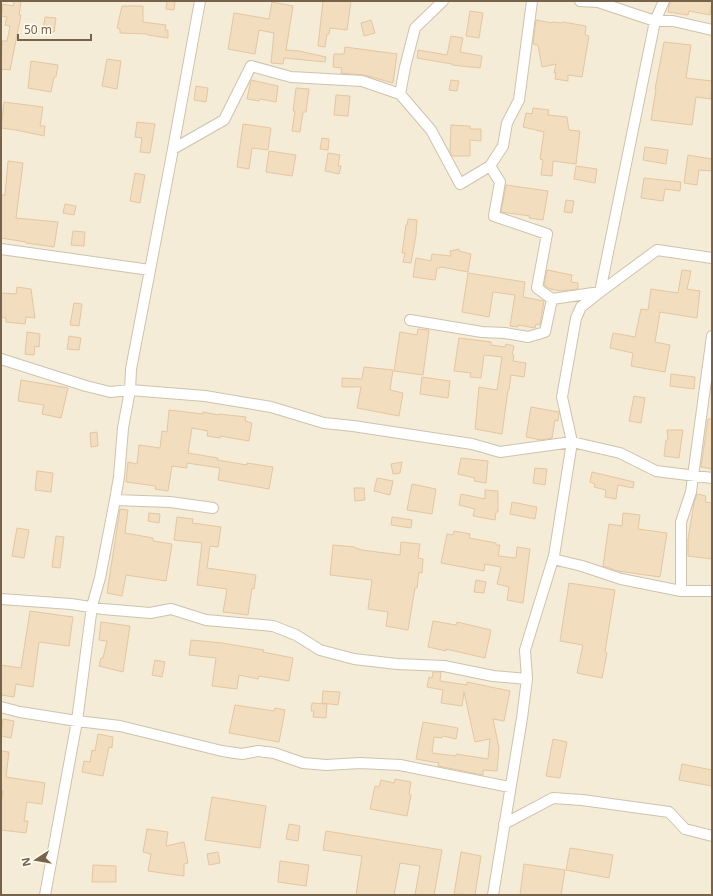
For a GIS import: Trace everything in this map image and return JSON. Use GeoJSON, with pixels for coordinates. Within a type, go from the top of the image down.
{"type":"FeatureCollection","features":[{"type":"Feature","properties":{"kind":"street"},"geometry":{"type":"LineString","coordinates":[[45,895],[77,721],[92,606],[100,578],[119,477],[122,428],[130,390],[131,369],[200,1]]}},
{"type":"Feature","properties":{"kind":"street"},"geometry":{"type":"LineString","coordinates":[[400,94],[415,28],[443,1]]}},
{"type":"Feature","properties":{"kind":"street"},"geometry":{"type":"LineString","coordinates":[[173,149],[224,120],[251,66],[291,77],[362,80],[400,94],[431,130],[460,184],[490,166],[503,146],[507,122],[519,100],[532,1]]}},
{"type":"Feature","properties":{"kind":"street"},"geometry":{"type":"LineString","coordinates":[[580,1],[598,2],[654,21],[673,21],[712,30]]}},
{"type":"Feature","properties":{"kind":"street"},"geometry":{"type":"LineString","coordinates":[[600,292],[654,21],[664,1]]}},
{"type":"Feature","properties":{"kind":"street"},"geometry":{"type":"LineString","coordinates":[[490,166],[500,182],[494,216],[547,234],[537,288],[552,299],[600,292]]}},
{"type":"Feature","properties":{"kind":"street"},"geometry":{"type":"LineString","coordinates":[[1,249],[150,270]]}},
{"type":"Feature","properties":{"kind":"street"},"geometry":{"type":"LineString","coordinates":[[493,895],[522,718],[527,679],[525,650],[553,559],[572,442],[562,397],[576,318],[581,307],[658,250],[712,258]]}},
{"type":"Feature","properties":{"kind":"street"},"geometry":{"type":"LineString","coordinates":[[410,320],[482,332],[505,333],[528,337],[545,332],[552,299]]}},
{"type":"Feature","properties":{"kind":"street"},"geometry":{"type":"LineString","coordinates":[[681,591],[681,522],[691,492],[712,336]]}},
{"type":"Feature","properties":{"kind":"street"},"geometry":{"type":"LineString","coordinates":[[1,359],[86,386],[110,392],[130,390],[205,396],[271,407],[324,423],[354,426],[472,444],[500,452],[572,442],[620,453],[656,471],[712,478]]}},
{"type":"Feature","properties":{"kind":"street"},"geometry":{"type":"LineString","coordinates":[[115,500],[170,502],[213,508]]}},
{"type":"Feature","properties":{"kind":"street"},"geometry":{"type":"LineString","coordinates":[[553,559],[582,566],[621,580],[681,591],[712,591]]}},
{"type":"Feature","properties":{"kind":"street"},"geometry":{"type":"LineString","coordinates":[[1,599],[71,604],[92,606],[103,609],[150,613],[171,609],[206,620],[273,626],[296,635],[320,650],[354,659],[397,664],[444,666],[493,676],[527,679]]}},
{"type":"Feature","properties":{"kind":"street"},"geometry":{"type":"LineString","coordinates":[[1,707],[20,712],[120,726],[222,751],[242,754],[258,751],[274,753],[303,763],[326,765],[360,763],[400,765],[510,787]]}},
{"type":"Feature","properties":{"kind":"street"},"geometry":{"type":"LineString","coordinates":[[504,824],[553,798],[582,800],[669,812],[685,829],[712,836]]}},
{"type":"Feature","properties":{"kind":"shaded area"},"geometry":{"type":"Polygon","coordinates":[[[1,1],[712,1],[712,895],[1,895],[1,1]]]}},
{"type":"Feature","properties":{"kind":"building"},"geometry":{"type":"Polygon","coordinates":[[[14,1],[21,1],[19,15],[21,15],[10,70],[1,69],[2,41],[7,41],[10,26],[5,25],[7,17],[1,16],[3,4],[13,6],[14,1]]]}},
{"type":"Feature","properties":{"kind":"building"},"geometry":{"type":"Polygon","coordinates":[[[167,1],[175,1],[174,10],[166,9],[167,1]]]}},
{"type":"Feature","properties":{"kind":"building"},"geometry":{"type":"Polygon","coordinates":[[[323,1],[351,1],[347,30],[330,28],[329,34],[327,34],[325,47],[318,46],[323,1]]]}},
{"type":"Feature","properties":{"kind":"building"},"geometry":{"type":"Polygon","coordinates":[[[670,1],[712,1],[710,15],[689,11],[688,15],[668,12],[670,1]]]}},
{"type":"Feature","properties":{"kind":"building"},"geometry":{"type":"Polygon","coordinates":[[[272,2],[293,6],[286,50],[299,51],[326,57],[325,62],[284,58],[283,64],[271,63],[274,33],[259,30],[255,54],[228,49],[234,13],[269,19],[272,2]]]}},
{"type":"Feature","properties":{"kind":"building"},"geometry":{"type":"Polygon","coordinates":[[[122,6],[143,6],[143,22],[166,25],[165,30],[168,30],[168,38],[148,34],[120,33],[120,29],[117,28],[122,6]]]}},
{"type":"Feature","properties":{"kind":"building"},"geometry":{"type":"Polygon","coordinates":[[[470,11],[483,13],[479,38],[466,36],[470,11]]]}},
{"type":"Feature","properties":{"kind":"building"},"geometry":{"type":"Polygon","coordinates":[[[45,17],[56,18],[54,32],[43,30],[45,17]]]}},
{"type":"Feature","properties":{"kind":"building"},"geometry":{"type":"Polygon","coordinates":[[[371,20],[375,33],[364,36],[361,23],[371,20]]]}},
{"type":"Feature","properties":{"kind":"building"},"geometry":{"type":"Polygon","coordinates":[[[536,20],[552,23],[563,22],[586,26],[585,35],[589,36],[582,77],[568,75],[568,81],[555,79],[556,73],[554,73],[556,64],[542,67],[538,45],[533,44],[536,20]]]}},
{"type":"Feature","properties":{"kind":"building"},"geometry":{"type":"Polygon","coordinates":[[[451,36],[463,38],[460,52],[482,56],[480,68],[452,65],[417,58],[418,50],[447,55],[451,36]]]}},
{"type":"Feature","properties":{"kind":"building"},"geometry":{"type":"Polygon","coordinates":[[[664,42],[691,45],[686,78],[712,81],[711,99],[696,97],[692,125],[651,120],[664,42]]]}},
{"type":"Feature","properties":{"kind":"building"},"geometry":{"type":"Polygon","coordinates":[[[345,47],[397,54],[393,83],[364,75],[341,73],[342,68],[333,67],[334,54],[344,54],[345,47]]]}},
{"type":"Feature","properties":{"kind":"building"},"geometry":{"type":"Polygon","coordinates":[[[107,59],[121,61],[117,89],[102,86],[107,59]]]}},
{"type":"Feature","properties":{"kind":"building"},"geometry":{"type":"Polygon","coordinates":[[[31,61],[58,65],[51,92],[28,88],[31,61]]]}},
{"type":"Feature","properties":{"kind":"building"},"geometry":{"type":"Polygon","coordinates":[[[251,80],[278,86],[276,102],[260,99],[259,101],[247,99],[251,80]]]}},
{"type":"Feature","properties":{"kind":"building"},"geometry":{"type":"Polygon","coordinates":[[[451,80],[459,81],[457,91],[449,90],[451,80]]]}},
{"type":"Feature","properties":{"kind":"building"},"geometry":{"type":"Polygon","coordinates":[[[196,86],[208,88],[206,102],[194,100],[196,86]]]}},
{"type":"Feature","properties":{"kind":"building"},"geometry":{"type":"Polygon","coordinates":[[[296,88],[309,89],[306,112],[303,112],[300,132],[292,131],[296,88]]]}},
{"type":"Feature","properties":{"kind":"building"},"geometry":{"type":"Polygon","coordinates":[[[336,95],[350,96],[348,116],[334,115],[336,95]]]}},
{"type":"Feature","properties":{"kind":"building"},"geometry":{"type":"Polygon","coordinates":[[[4,102],[43,107],[40,126],[45,126],[44,136],[1,128],[4,102]]]}},
{"type":"Feature","properties":{"kind":"building"},"geometry":{"type":"Polygon","coordinates":[[[533,108],[549,110],[548,115],[567,117],[569,130],[580,131],[576,164],[553,161],[552,176],[541,175],[543,160],[540,159],[544,132],[523,127],[526,113],[532,114],[533,108]]]}},
{"type":"Feature","properties":{"kind":"building"},"geometry":{"type":"Polygon","coordinates":[[[137,122],[155,124],[150,153],[140,152],[142,138],[135,137],[137,122]]]}},
{"type":"Feature","properties":{"kind":"building"},"geometry":{"type":"Polygon","coordinates":[[[243,124],[271,128],[268,150],[252,148],[249,169],[237,167],[243,124]]]}},
{"type":"Feature","properties":{"kind":"building"},"geometry":{"type":"Polygon","coordinates":[[[451,125],[470,126],[470,129],[481,129],[481,141],[470,140],[470,156],[452,156],[450,151],[451,125]]]}},
{"type":"Feature","properties":{"kind":"building"},"geometry":{"type":"Polygon","coordinates":[[[322,138],[329,139],[328,150],[320,149],[322,138]]]}},
{"type":"Feature","properties":{"kind":"building"},"geometry":{"type":"Polygon","coordinates":[[[645,147],[668,150],[666,164],[643,160],[645,147]]]}},
{"type":"Feature","properties":{"kind":"building"},"geometry":{"type":"Polygon","coordinates":[[[269,151],[296,155],[292,176],[266,172],[269,151]]]}},
{"type":"Feature","properties":{"kind":"building"},"geometry":{"type":"Polygon","coordinates":[[[328,153],[340,155],[338,166],[341,166],[339,174],[325,171],[328,153]]]}},
{"type":"Feature","properties":{"kind":"building"},"geometry":{"type":"Polygon","coordinates":[[[688,155],[712,159],[712,171],[699,170],[697,185],[684,183],[688,155]]]}},
{"type":"Feature","properties":{"kind":"building"},"geometry":{"type":"Polygon","coordinates":[[[8,161],[23,163],[16,218],[58,222],[54,247],[1,238],[1,195],[5,195],[8,161]]]}},
{"type":"Feature","properties":{"kind":"building"},"geometry":{"type":"Polygon","coordinates":[[[576,166],[597,169],[595,183],[574,179],[576,166]]]}},
{"type":"Feature","properties":{"kind":"building"},"geometry":{"type":"Polygon","coordinates":[[[135,173],[145,175],[140,203],[130,201],[135,173]]]}},
{"type":"Feature","properties":{"kind":"building"},"geometry":{"type":"Polygon","coordinates":[[[644,178],[681,182],[680,191],[665,189],[663,201],[641,198],[644,178]]]}},
{"type":"Feature","properties":{"kind":"building"},"geometry":{"type":"Polygon","coordinates":[[[506,185],[548,191],[543,220],[529,218],[530,216],[501,212],[506,185]]]}},
{"type":"Feature","properties":{"kind":"building"},"geometry":{"type":"Polygon","coordinates":[[[566,200],[574,201],[572,213],[564,212],[566,200]]]}},
{"type":"Feature","properties":{"kind":"building"},"geometry":{"type":"Polygon","coordinates":[[[65,204],[76,206],[74,215],[63,213],[65,204]]]}},
{"type":"Feature","properties":{"kind":"building"},"geometry":{"type":"Polygon","coordinates":[[[408,219],[417,220],[411,263],[403,262],[405,253],[402,253],[408,219]]]}},
{"type":"Feature","properties":{"kind":"building"},"geometry":{"type":"Polygon","coordinates":[[[73,231],[85,232],[84,246],[71,245],[73,231]]]}},
{"type":"Feature","properties":{"kind":"building"},"geometry":{"type":"Polygon","coordinates":[[[459,249],[459,251],[471,254],[468,272],[441,267],[437,268],[435,280],[413,277],[416,258],[431,261],[432,254],[451,256],[450,251],[459,249]]]}},
{"type":"Feature","properties":{"kind":"building"},"geometry":{"type":"Polygon","coordinates":[[[547,270],[572,275],[571,282],[578,283],[578,289],[561,291],[550,289],[544,285],[547,270]]]}},
{"type":"Feature","properties":{"kind":"building"},"geometry":{"type":"Polygon","coordinates":[[[682,270],[691,271],[687,289],[700,291],[697,318],[660,312],[655,342],[670,345],[665,372],[631,366],[633,353],[610,348],[613,333],[635,337],[641,309],[648,310],[651,289],[678,293],[682,270]]]}},
{"type":"Feature","properties":{"kind":"building"},"geometry":{"type":"Polygon","coordinates":[[[468,273],[525,282],[523,297],[544,301],[540,325],[536,324],[535,328],[518,325],[518,327],[510,326],[515,295],[493,292],[489,317],[462,312],[468,273]]]}},
{"type":"Feature","properties":{"kind":"building"},"geometry":{"type":"Polygon","coordinates":[[[17,287],[31,289],[35,318],[26,317],[25,324],[6,322],[6,318],[1,317],[1,293],[16,294],[17,287]]]}},
{"type":"Feature","properties":{"kind":"building"},"geometry":{"type":"Polygon","coordinates":[[[74,303],[82,304],[79,326],[70,325],[74,303]]]}},
{"type":"Feature","properties":{"kind":"building"},"geometry":{"type":"Polygon","coordinates":[[[418,329],[429,330],[423,375],[394,371],[400,332],[417,335],[418,329]]]}},
{"type":"Feature","properties":{"kind":"building"},"geometry":{"type":"Polygon","coordinates":[[[27,332],[40,334],[39,347],[35,346],[34,355],[25,354],[27,332]]]}},
{"type":"Feature","properties":{"kind":"building"},"geometry":{"type":"Polygon","coordinates":[[[69,336],[81,338],[79,350],[67,349],[69,336]]]}},
{"type":"Feature","properties":{"kind":"building"},"geometry":{"type":"Polygon","coordinates":[[[459,338],[491,342],[491,345],[505,347],[506,344],[514,346],[512,355],[514,355],[513,361],[526,363],[524,377],[511,375],[502,434],[475,429],[479,387],[497,390],[502,357],[484,355],[481,378],[470,377],[471,373],[454,371],[459,338]]]}},
{"type":"Feature","properties":{"kind":"building"},"geometry":{"type":"Polygon","coordinates":[[[364,367],[393,370],[390,390],[403,393],[399,416],[357,408],[361,387],[342,387],[342,378],[362,379],[364,367]]]}},
{"type":"Feature","properties":{"kind":"building"},"geometry":{"type":"Polygon","coordinates":[[[671,374],[695,377],[694,389],[670,386],[671,374]]]}},
{"type":"Feature","properties":{"kind":"building"},"geometry":{"type":"Polygon","coordinates":[[[422,377],[450,381],[448,398],[420,394],[422,377]]]}},
{"type":"Feature","properties":{"kind":"building"},"geometry":{"type":"Polygon","coordinates":[[[21,380],[68,388],[61,418],[42,414],[44,405],[18,401],[21,380]]]}},
{"type":"Feature","properties":{"kind":"building"},"geometry":{"type":"Polygon","coordinates":[[[634,396],[645,398],[641,423],[629,421],[634,396]]]}},
{"type":"Feature","properties":{"kind":"building"},"geometry":{"type":"Polygon","coordinates":[[[531,407],[559,412],[558,421],[555,420],[552,438],[541,440],[526,437],[531,407]]]}},
{"type":"Feature","properties":{"kind":"building"},"geometry":{"type":"Polygon","coordinates":[[[169,410],[246,417],[245,421],[252,423],[249,441],[220,436],[220,438],[207,436],[208,431],[192,428],[188,453],[247,465],[247,463],[273,467],[269,489],[218,480],[220,468],[187,463],[187,468],[172,466],[168,491],[155,489],[156,486],[126,482],[128,462],[137,464],[139,445],[160,448],[162,431],[167,432],[169,410]]]}},
{"type":"Feature","properties":{"kind":"building"},"geometry":{"type":"Polygon","coordinates":[[[708,419],[712,419],[712,469],[701,467],[708,419]]]}},
{"type":"Feature","properties":{"kind":"building"},"geometry":{"type":"Polygon","coordinates":[[[667,430],[683,430],[679,458],[664,456],[666,440],[668,440],[667,430]]]}},
{"type":"Feature","properties":{"kind":"building"},"geometry":{"type":"Polygon","coordinates":[[[97,432],[98,446],[91,447],[90,433],[97,432]]]}},
{"type":"Feature","properties":{"kind":"building"},"geometry":{"type":"Polygon","coordinates":[[[461,458],[488,461],[486,483],[474,481],[475,478],[458,474],[461,458]]]}},
{"type":"Feature","properties":{"kind":"building"},"geometry":{"type":"Polygon","coordinates":[[[402,462],[400,473],[393,474],[391,464],[402,462]]]}},
{"type":"Feature","properties":{"kind":"building"},"geometry":{"type":"Polygon","coordinates":[[[535,468],[547,469],[545,485],[533,483],[535,468]]]}},
{"type":"Feature","properties":{"kind":"building"},"geometry":{"type":"Polygon","coordinates":[[[37,471],[53,473],[51,492],[35,490],[37,471]]]}},
{"type":"Feature","properties":{"kind":"building"},"geometry":{"type":"Polygon","coordinates":[[[592,472],[634,482],[633,488],[618,485],[616,499],[605,497],[606,490],[594,487],[595,484],[590,482],[592,472]]]}},
{"type":"Feature","properties":{"kind":"building"},"geometry":{"type":"Polygon","coordinates":[[[377,478],[393,481],[390,495],[374,491],[377,478]]]}},
{"type":"Feature","properties":{"kind":"building"},"geometry":{"type":"Polygon","coordinates":[[[412,484],[436,489],[432,514],[407,510],[412,484]]]}},
{"type":"Feature","properties":{"kind":"building"},"geometry":{"type":"Polygon","coordinates":[[[354,488],[364,488],[365,500],[355,501],[354,488]]]}},
{"type":"Feature","properties":{"kind":"building"},"geometry":{"type":"Polygon","coordinates":[[[485,490],[498,491],[498,512],[496,512],[495,520],[473,516],[475,509],[459,505],[461,494],[485,499],[485,490]]]}},
{"type":"Feature","properties":{"kind":"building"},"geometry":{"type":"Polygon","coordinates":[[[697,494],[706,496],[705,502],[712,503],[712,559],[688,556],[688,539],[697,494]]]}},
{"type":"Feature","properties":{"kind":"building"},"geometry":{"type":"Polygon","coordinates":[[[512,502],[537,507],[535,519],[510,514],[512,502]]]}},
{"type":"Feature","properties":{"kind":"building"},"geometry":{"type":"Polygon","coordinates":[[[120,509],[128,510],[125,533],[153,538],[153,541],[172,544],[166,581],[126,575],[122,596],[107,593],[120,509]]]}},
{"type":"Feature","properties":{"kind":"building"},"geometry":{"type":"Polygon","coordinates":[[[149,513],[160,514],[159,523],[148,521],[149,513]]]}},
{"type":"Feature","properties":{"kind":"building"},"geometry":{"type":"Polygon","coordinates":[[[623,513],[640,515],[638,529],[667,533],[660,577],[618,571],[603,566],[609,524],[622,526],[623,513]]]}},
{"type":"Feature","properties":{"kind":"building"},"geometry":{"type":"Polygon","coordinates":[[[177,517],[193,519],[192,523],[221,527],[218,547],[210,546],[207,568],[256,575],[254,589],[252,588],[248,615],[223,612],[227,589],[197,585],[202,543],[174,540],[177,517]]]}},
{"type":"Feature","properties":{"kind":"building"},"geometry":{"type":"Polygon","coordinates":[[[392,517],[412,520],[411,528],[391,525],[392,517]]]}},
{"type":"Feature","properties":{"kind":"building"},"geometry":{"type":"Polygon","coordinates":[[[17,528],[29,530],[24,558],[12,556],[17,528]]]}},
{"type":"Feature","properties":{"kind":"building"},"geometry":{"type":"Polygon","coordinates":[[[454,531],[470,534],[469,538],[500,545],[498,556],[516,558],[517,547],[530,549],[523,603],[507,600],[509,587],[497,584],[501,567],[485,564],[484,571],[441,563],[447,534],[453,535],[454,531]]]}},
{"type":"Feature","properties":{"kind":"building"},"geometry":{"type":"Polygon","coordinates":[[[56,536],[64,537],[60,568],[52,567],[56,536]]]}},
{"type":"Feature","properties":{"kind":"building"},"geometry":{"type":"Polygon","coordinates":[[[401,542],[420,544],[418,558],[423,559],[422,573],[419,572],[417,588],[415,588],[408,630],[386,626],[388,612],[368,609],[372,580],[330,575],[333,545],[355,547],[362,550],[400,555],[401,542]]]}},
{"type":"Feature","properties":{"kind":"building"},"geometry":{"type":"Polygon","coordinates":[[[476,580],[486,582],[484,593],[474,592],[476,580]]]}},
{"type":"Feature","properties":{"kind":"building"},"geometry":{"type":"Polygon","coordinates":[[[569,583],[615,590],[605,652],[607,653],[602,678],[577,673],[583,645],[560,641],[569,583]]]}},
{"type":"Feature","properties":{"kind":"building"},"geometry":{"type":"Polygon","coordinates":[[[30,611],[73,617],[69,646],[39,642],[33,687],[16,684],[14,697],[1,695],[1,665],[21,668],[30,611]]]}},
{"type":"Feature","properties":{"kind":"building"},"geometry":{"type":"Polygon","coordinates":[[[433,621],[456,625],[457,622],[491,630],[485,658],[446,649],[446,651],[428,647],[433,621]]]}},
{"type":"Feature","properties":{"kind":"building"},"geometry":{"type":"Polygon","coordinates":[[[101,622],[130,626],[123,672],[99,666],[101,658],[103,658],[107,641],[99,640],[101,622]]]}},
{"type":"Feature","properties":{"kind":"building"},"geometry":{"type":"Polygon","coordinates":[[[191,640],[222,643],[264,650],[263,652],[293,658],[289,681],[259,676],[258,679],[239,675],[237,689],[212,686],[216,658],[189,655],[191,640]]]}},
{"type":"Feature","properties":{"kind":"building"},"geometry":{"type":"Polygon","coordinates":[[[155,660],[165,662],[162,677],[152,675],[155,660]]]}},
{"type":"Feature","properties":{"kind":"building"},"geometry":{"type":"Polygon","coordinates":[[[433,672],[441,672],[440,681],[467,685],[467,682],[510,691],[504,721],[493,719],[499,748],[497,771],[483,770],[483,775],[438,766],[439,763],[416,759],[423,722],[458,728],[456,739],[443,736],[442,738],[434,737],[432,753],[456,756],[456,754],[488,759],[490,739],[475,742],[464,692],[462,706],[441,703],[443,690],[427,687],[429,677],[432,678],[433,672]]]}},
{"type":"Feature","properties":{"kind":"building"},"geometry":{"type":"Polygon","coordinates":[[[323,691],[340,692],[338,705],[322,703],[323,691]]]}},
{"type":"Feature","properties":{"kind":"building"},"geometry":{"type":"Polygon","coordinates":[[[312,703],[327,704],[326,718],[313,717],[314,711],[311,711],[312,703]]]}},
{"type":"Feature","properties":{"kind":"building"},"geometry":{"type":"Polygon","coordinates":[[[235,705],[274,711],[275,708],[285,710],[279,742],[229,733],[235,705]]]}},
{"type":"Feature","properties":{"kind":"building"},"geometry":{"type":"Polygon","coordinates":[[[3,719],[14,721],[11,738],[1,736],[3,719]]]}},
{"type":"Feature","properties":{"kind":"building"},"geometry":{"type":"Polygon","coordinates":[[[98,734],[113,737],[112,748],[109,747],[103,776],[82,772],[84,761],[90,762],[92,750],[95,751],[98,734]]]}},
{"type":"Feature","properties":{"kind":"building"},"geometry":{"type":"Polygon","coordinates":[[[553,739],[567,742],[560,778],[546,776],[553,739]]]}},
{"type":"Feature","properties":{"kind":"building"},"geometry":{"type":"Polygon","coordinates":[[[1,751],[9,752],[6,777],[45,783],[42,804],[27,802],[24,821],[28,821],[26,833],[1,830],[1,805],[3,791],[1,791],[1,751]]]}},
{"type":"Feature","properties":{"kind":"building"},"geometry":{"type":"Polygon","coordinates":[[[682,764],[712,770],[712,786],[679,780],[682,764]]]}},
{"type":"Feature","properties":{"kind":"building"},"geometry":{"type":"Polygon","coordinates":[[[395,779],[411,782],[409,794],[411,795],[407,816],[370,809],[375,786],[379,787],[381,780],[394,783],[395,779]]]}},
{"type":"Feature","properties":{"kind":"building"},"geometry":{"type":"Polygon","coordinates":[[[212,797],[266,806],[260,848],[205,840],[212,797]]]}},
{"type":"Feature","properties":{"kind":"building"},"geometry":{"type":"Polygon","coordinates":[[[289,824],[300,826],[298,841],[286,839],[289,824]]]}},
{"type":"Feature","properties":{"kind":"building"},"geometry":{"type":"Polygon","coordinates":[[[147,829],[168,832],[166,846],[184,842],[188,863],[184,864],[184,876],[148,871],[151,854],[143,852],[147,829]]]}},
{"type":"Feature","properties":{"kind":"building"},"geometry":{"type":"Polygon","coordinates":[[[326,831],[442,850],[434,895],[415,895],[420,866],[400,863],[394,895],[356,895],[362,856],[323,850],[326,831]]]}},
{"type":"Feature","properties":{"kind":"building"},"geometry":{"type":"Polygon","coordinates":[[[570,848],[613,855],[609,878],[566,870],[570,848]]]}},
{"type":"Feature","properties":{"kind":"building"},"geometry":{"type":"Polygon","coordinates":[[[218,852],[220,863],[209,865],[207,854],[218,852]]]}},
{"type":"Feature","properties":{"kind":"building"},"geometry":{"type":"Polygon","coordinates":[[[461,852],[481,856],[475,895],[454,894],[461,852]]]}},
{"type":"Feature","properties":{"kind":"building"},"geometry":{"type":"Polygon","coordinates":[[[280,861],[309,865],[306,886],[278,882],[280,861]]]}},
{"type":"Feature","properties":{"kind":"building"},"geometry":{"type":"Polygon","coordinates":[[[524,864],[565,870],[561,895],[520,895],[524,864]]]}},
{"type":"Feature","properties":{"kind":"building"},"geometry":{"type":"Polygon","coordinates":[[[93,865],[116,866],[116,882],[92,882],[93,865]]]}}]}
